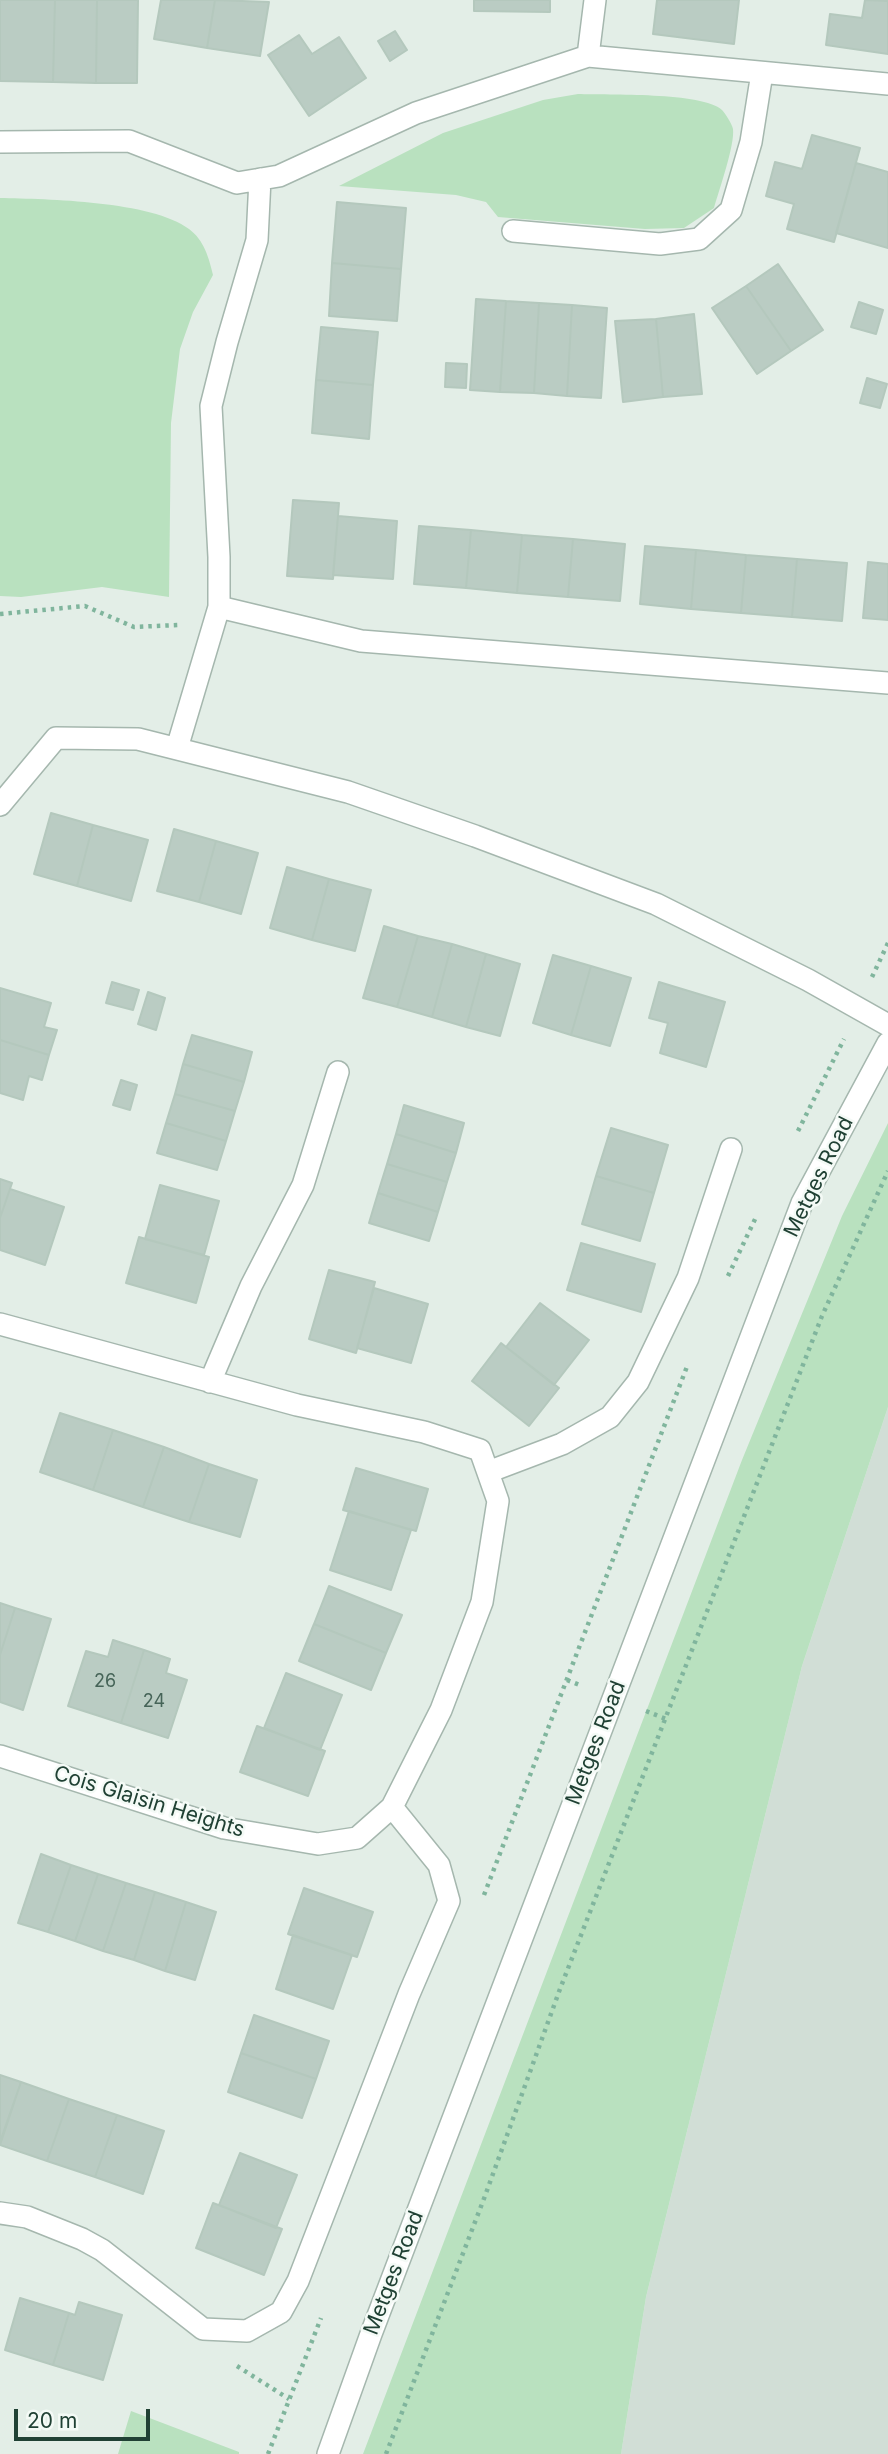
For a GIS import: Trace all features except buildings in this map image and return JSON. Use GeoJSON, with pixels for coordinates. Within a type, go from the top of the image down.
{"type":"FeatureCollection","features":[{"type":"Feature","properties":{"kind":"street"},"geometry":{"type":"LineString","coordinates":[[588,56],[595,0]]}},
{"type":"Feature","properties":{"kind":"street"},"geometry":{"type":"LineString","coordinates":[[0,142],[129,141],[237,183],[279,176],[416,113],[588,56],[888,84]]}},
{"type":"Feature","properties":{"kind":"street"},"geometry":{"type":"LineString","coordinates":[[513,230],[660,244],[699,239],[731,210],[751,142],[762,73]]}},
{"type":"Feature","properties":{"kind":"street"},"geometry":{"type":"LineString","coordinates":[[177,747],[216,615],[219,558],[211,406],[257,240],[260,179]]}},
{"type":"Feature","properties":{"kind":"street"},"geometry":{"type":"LineString","coordinates":[[216,615],[361,641],[888,683]]}},
{"type":"Feature","properties":{"kind":"street"},"geometry":{"type":"LineString","coordinates":[[0,805],[56,738],[138,739],[177,747],[348,792],[643,899],[796,974],[888,1025]]}},
{"type":"Feature","properties":{"kind":"street","name":"Metges Road"},"geometry":{"type":"LineString","coordinates":[[328,2454],[376,2321],[802,1203],[888,1043]]}},
{"type":"Feature","properties":{"kind":"street"},"geometry":{"type":"LineString","coordinates":[[210,1382],[251,1286],[303,1185],[338,1072]]}},
{"type":"Feature","properties":{"kind":"street"},"geometry":{"type":"LineString","coordinates":[[488,1472],[562,1444],[610,1417],[638,1382],[688,1278],[731,1149]]}},
{"type":"Feature","properties":{"kind":"street","name":"Cois Glaisin Heights"},"geometry":{"type":"LineString","coordinates":[[0,1324],[297,1405],[424,1432],[480,1450],[498,1501],[482,1601],[441,1710],[392,1807],[357,1838],[318,1844],[224,1828],[0,1756]]}},
{"type":"Feature","properties":{"kind":"street"},"geometry":{"type":"LineString","coordinates":[[0,2213],[27,2217],[102,2250],[203,2329],[247,2331],[281,2312],[298,2281],[409,1994],[449,1901],[439,1865],[392,1807]]}},
{"type":"Feature","properties":{"kind":"path"},"geometry":{"type":"LineString","coordinates":[[0,614],[85,606],[134,627],[216,615]]}},
{"type":"Feature","properties":{"kind":"path"},"geometry":{"type":"LineString","coordinates":[[792,1143],[888,943]]}},
{"type":"Feature","properties":{"kind":"path"},"geometry":{"type":"LineString","coordinates":[[386,2454],[485,2196],[560,1989],[817,1328],[888,1171]]}},
{"type":"Feature","properties":{"kind":"path"},"geometry":{"type":"LineString","coordinates":[[722,1288],[763,1203]]}},
{"type":"Feature","properties":{"kind":"path"},"geometry":{"type":"LineString","coordinates":[[484,1896],[689,1362]]}},
{"type":"Feature","properties":{"kind":"path"},"geometry":{"type":"LineString","coordinates":[[268,2454],[324,2308]]}},
{"type":"Feature","properties":{"kind":"path"},"geometry":{"type":"LineString","coordinates":[[247,2331],[237,2367],[289,2399]]}},
{"type":"Feature","properties":{"kind":"shaded area"},"geometry":{"type":"Polygon","coordinates":[[[888,1407],[888,2454],[621,2454],[646,2297],[802,1666],[888,1407]]]}},
{"type":"Feature","properties":{"kind":"green space"},"geometry":{"type":"Polygon","coordinates":[[[578,94],[676,97],[712,104],[722,110],[732,127],[733,136],[714,208],[684,228],[645,229],[498,217],[486,202],[456,195],[339,186],[443,133],[543,100],[578,94]]]}},
{"type":"Feature","properties":{"kind":"green space"},"geometry":{"type":"Polygon","coordinates":[[[0,198],[98,203],[150,212],[189,229],[199,238],[205,250],[213,275],[193,312],[180,349],[171,423],[169,597],[102,587],[21,597],[0,596],[0,198]]]}},
{"type":"Feature","properties":{"kind":"green space"},"geometry":{"type":"Polygon","coordinates":[[[888,1123],[888,1407],[802,1666],[646,2297],[621,2454],[363,2454],[742,1460],[842,1216],[888,1123]]]}},
{"type":"Feature","properties":{"kind":"green space"},"geometry":{"type":"Polygon","coordinates":[[[131,2411],[239,2452],[239,2454],[118,2454],[131,2411]]]}}]}
